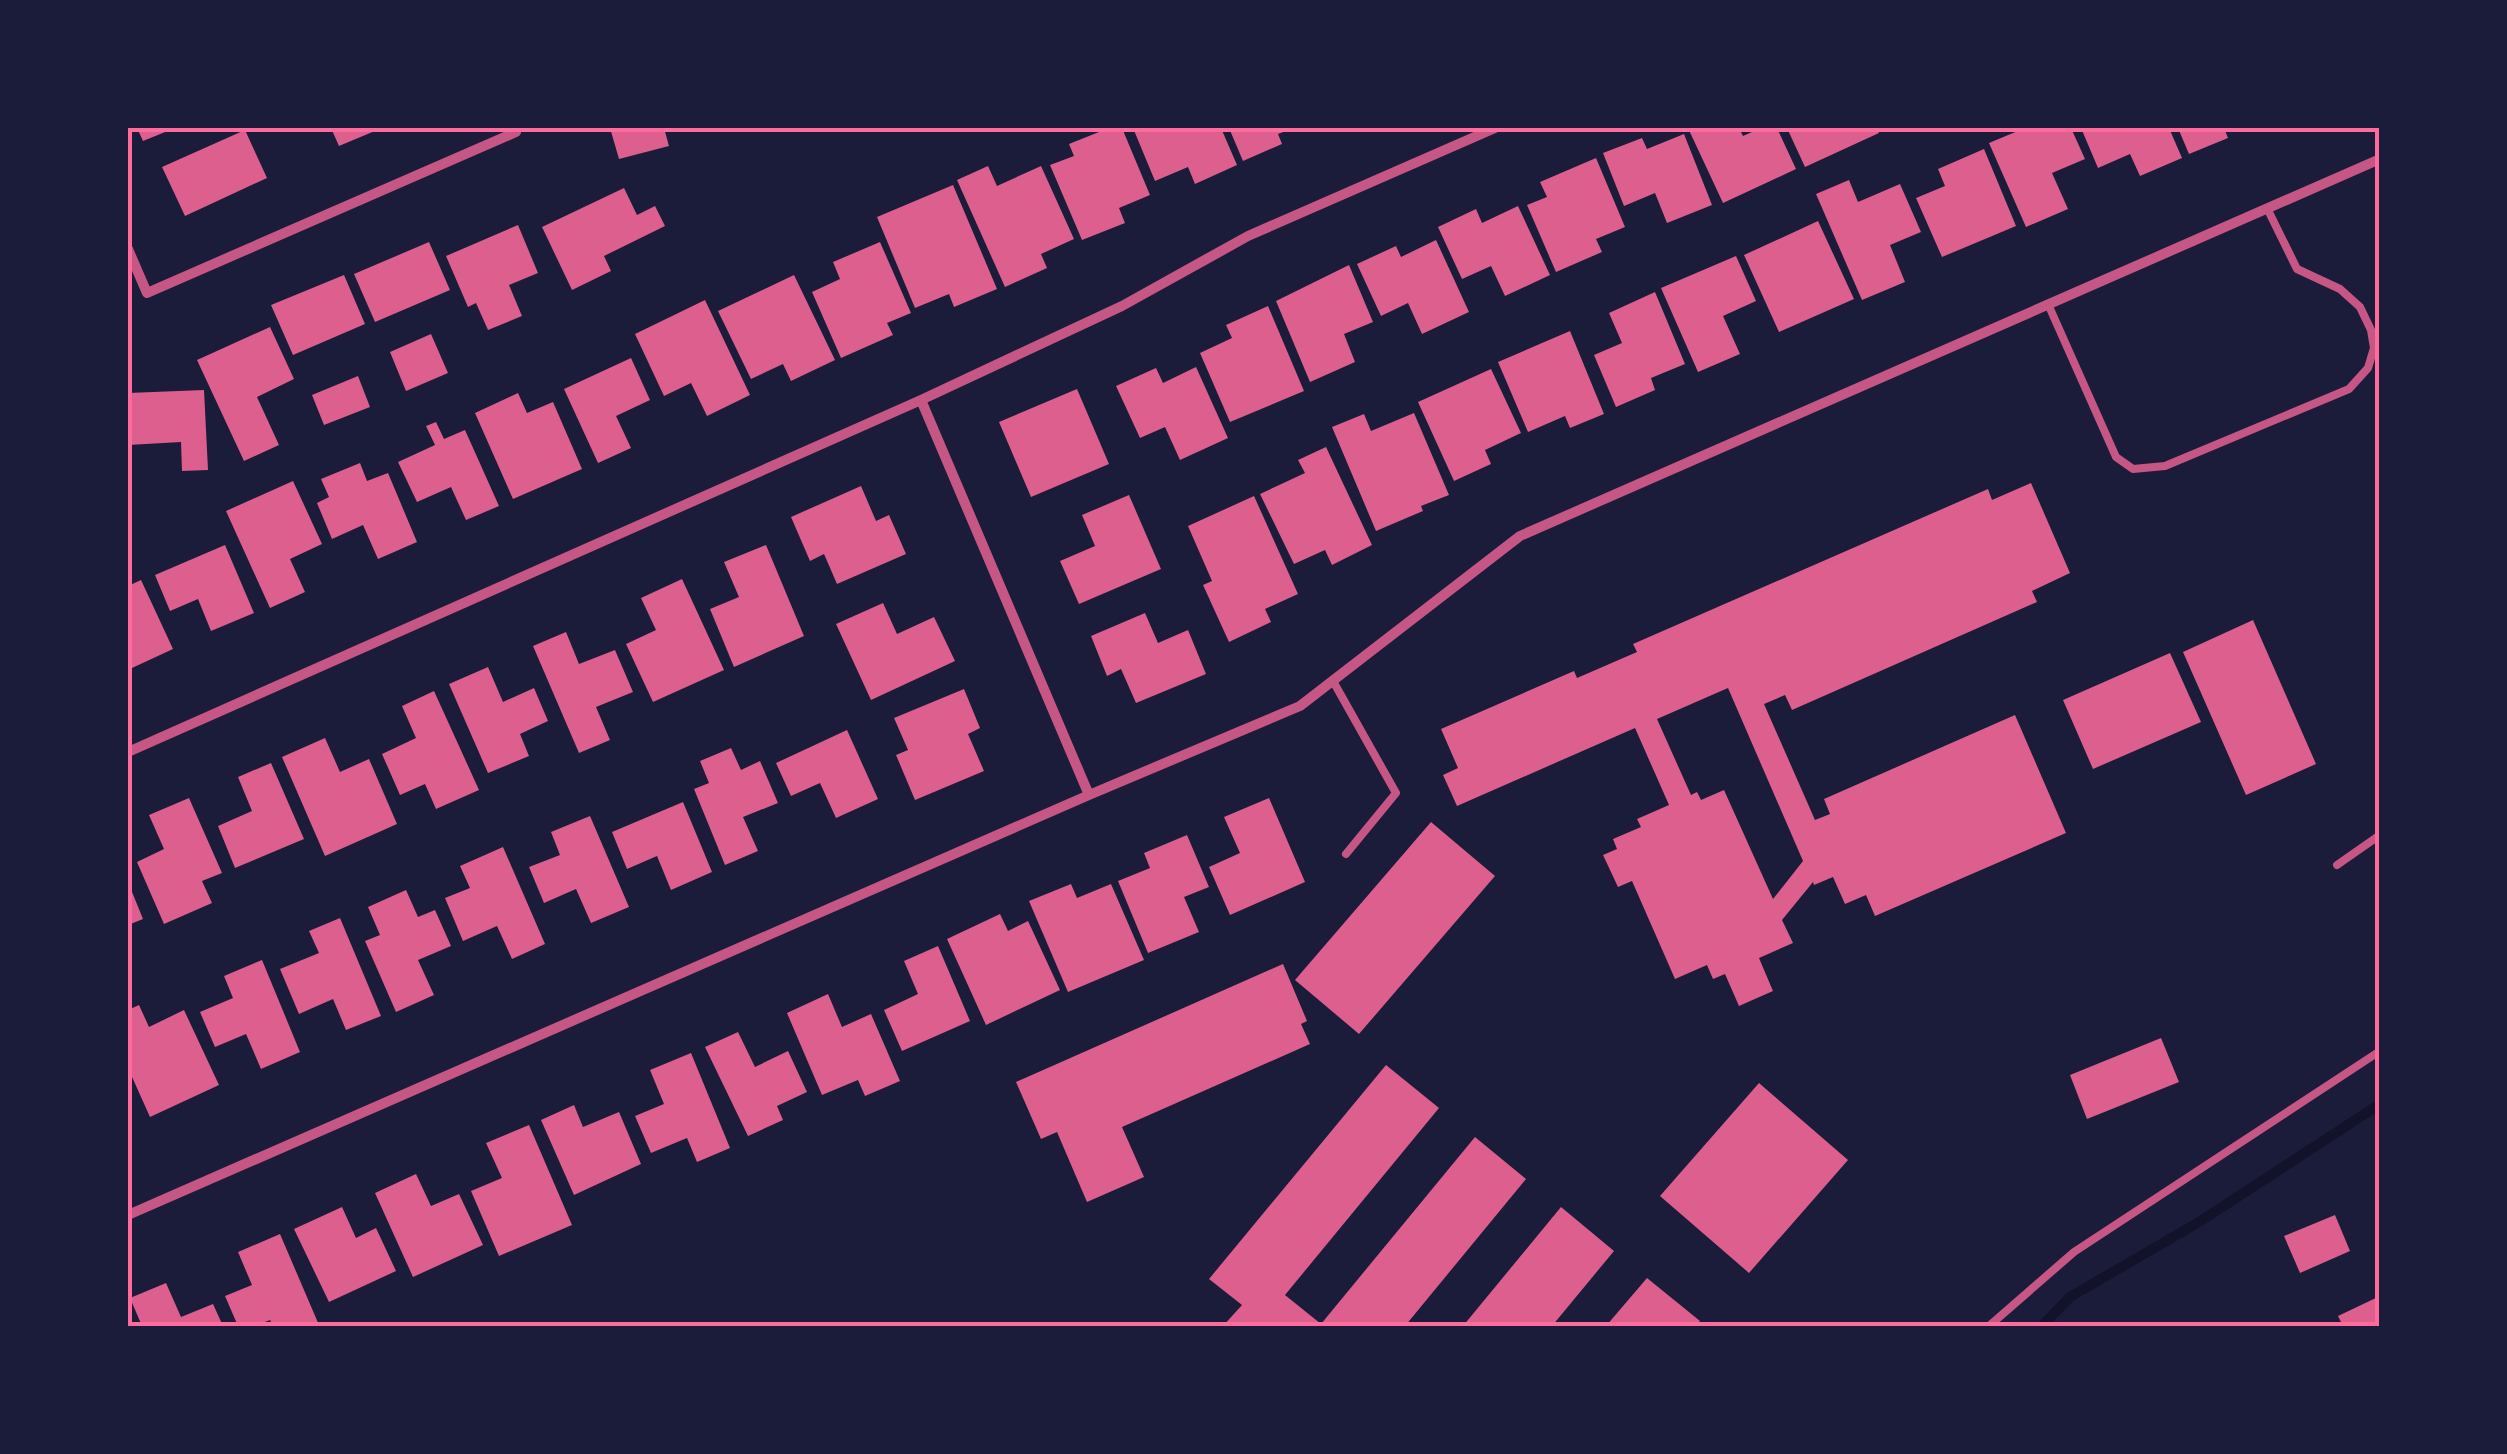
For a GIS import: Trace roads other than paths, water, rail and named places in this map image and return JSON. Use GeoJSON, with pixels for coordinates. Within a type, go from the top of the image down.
{"type":"FeatureCollection","features":[{"type":"Feature","properties":{"kind":"street"},"geometry":{"type":"LineString","coordinates":[[128,752],[921,400],[1122,306],[1248,236],[1495,128]]}},
{"type":"Feature","properties":{"kind":"street"},"geometry":{"type":"LineString","coordinates":[[128,250],[147,293],[515,130]]}},
{"type":"Feature","properties":{"kind":"street"},"geometry":{"type":"LineString","coordinates":[[128,1215],[1300,706],[1520,536],[2380,159]]}},
{"type":"Feature","properties":{"kind":"street"},"geometry":{"type":"LineString","coordinates":[[921,400],[1089,795]]}},
{"type":"Feature","properties":{"kind":"lane"},"geometry":{"type":"LineString","coordinates":[[2048,304],[2116,457],[2133,470],[2166,466],[2349,389],[2368,368],[2374,348],[2371,330],[2360,307],[2340,289],[2297,269],[2266,208]]}},
{"type":"Feature","properties":{"kind":"lane"},"geometry":{"type":"LineString","coordinates":[[1333,681],[1396,793],[1346,854]]}},
{"type":"Feature","properties":{"kind":"lane"},"geometry":{"type":"LineString","coordinates":[[2338,865],[2380,835]]}},
{"type":"Feature","properties":{"kind":"lane"},"geometry":{"type":"LineString","coordinates":[[1990,1326],[2074,1252],[2380,1051]]}},
{"type":"Feature","properties":{"kind":"waterway"},"geometry":{"type":"LineString","coordinates":[[2042,1326],[2070,1297],[2199,1222],[2380,1104]]}}]}
